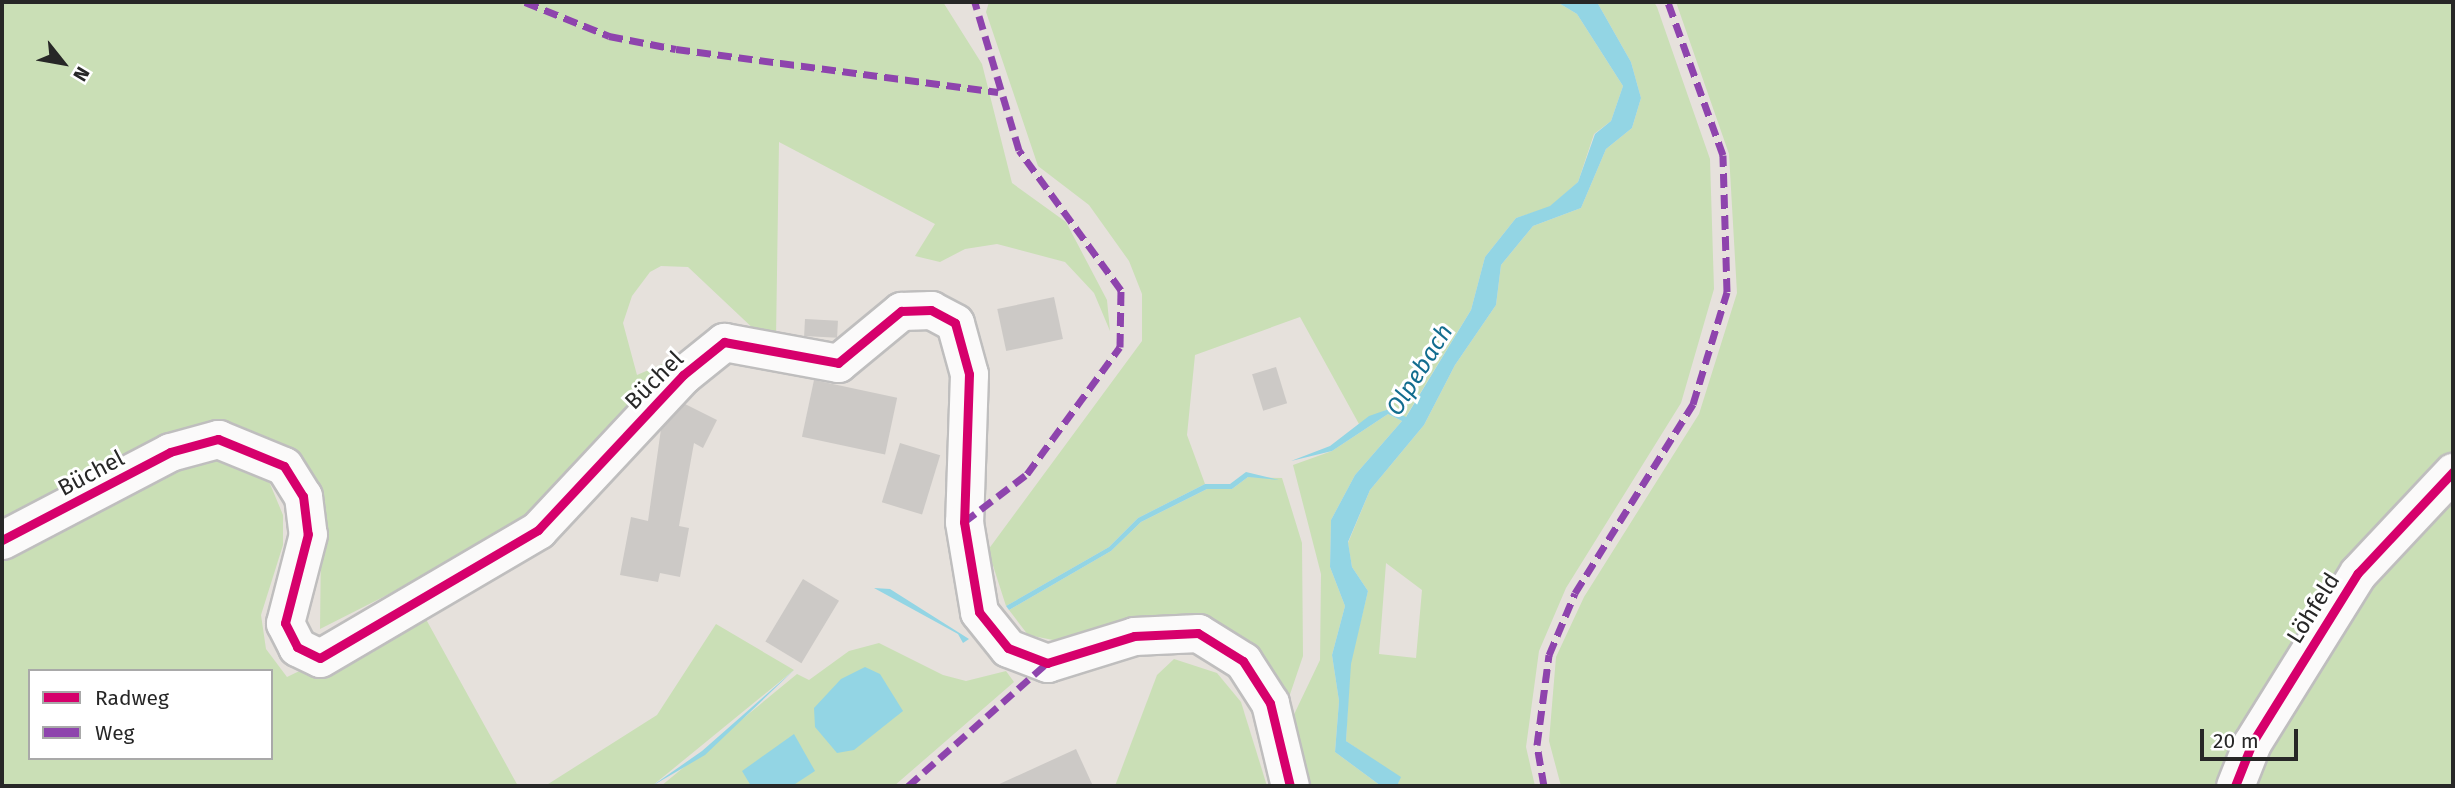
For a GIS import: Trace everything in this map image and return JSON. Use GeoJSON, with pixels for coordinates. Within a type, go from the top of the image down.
{"type":"FeatureCollection","features":[{"type":"Feature","properties":{"kind":"street","name":"Büchel"},"geometry":{"type":"LineString","coordinates":[[2,540],[170,452],[218,439],[284,466],[303,496],[308,534],[285,623],[297,647],[320,658],[538,530],[683,375],[724,342],[838,363],[901,311],[931,310],[955,323],[969,374],[964,522],[979,612],[1008,648],[1047,663],[1134,636],[1198,633],[1243,661],[1270,703],[1290,786]]}},
{"type":"Feature","properties":{"kind":"street","name":"Löhfeld"},"geometry":{"type":"LineString","coordinates":[[2235,786],[2252,743],[2358,573],[2453,472]]}},
{"type":"Feature","properties":{"kind":"green space"},"geometry":{"type":"Polygon","coordinates":[[[2,2],[943,2],[982,64],[1012,183],[1066,222],[1107,300],[1110,331],[1094,293],[1065,262],[997,244],[965,249],[940,262],[915,256],[935,224],[779,142],[776,339],[758,333],[688,267],[661,266],[650,272],[632,296],[623,323],[637,375],[690,352],[551,504],[468,554],[320,629],[321,545],[292,459],[256,433],[206,427],[2,525],[2,2]]]}},
{"type":"Feature","properties":{"kind":"green space"},"geometry":{"type":"Polygon","coordinates":[[[989,2],[1557,2],[1577,14],[1623,86],[1611,121],[1594,134],[1578,182],[1550,207],[1516,218],[1485,257],[1471,310],[1405,418],[1388,409],[1359,424],[1300,317],[1195,355],[1187,435],[1205,484],[1138,518],[1109,547],[1006,606],[988,550],[1142,341],[1142,294],[1129,261],[1089,205],[1038,166],[986,12],[989,2]]]}},
{"type":"Feature","properties":{"kind":"green space"},"geometry":{"type":"Polygon","coordinates":[[[1597,2],[1654,2],[1710,159],[1714,289],[1681,403],[1566,588],[1539,651],[1526,747],[1535,786],[1397,786],[1400,778],[1346,741],[1350,664],[1368,591],[1352,567],[1348,543],[1370,490],[1424,425],[1455,365],[1496,305],[1501,265],[1533,226],[1581,208],[1606,149],[1632,128],[1641,98],[1631,62],[1597,2]],[[1386,563],[1379,654],[1416,658],[1422,590],[1386,563]]]}},
{"type":"Feature","properties":{"kind":"green space"},"geometry":{"type":"Polygon","coordinates":[[[1676,2],[2453,2],[2453,457],[2386,514],[2350,564],[2221,786],[1561,786],[1549,741],[1556,657],[1584,597],[1699,414],[1737,293],[1729,154],[1676,2]]]}},
{"type":"Feature","properties":{"kind":"green space"},"geometry":{"type":"Polygon","coordinates":[[[1388,414],[1402,421],[1355,475],[1331,520],[1330,567],[1345,606],[1332,655],[1339,701],[1335,752],[1381,786],[1306,786],[1288,727],[1320,660],[1321,574],[1293,465],[1332,451],[1388,414]]]}},
{"type":"Feature","properties":{"kind":"green space"},"geometry":{"type":"Polygon","coordinates":[[[212,455],[243,462],[268,479],[283,515],[283,545],[261,615],[266,649],[287,677],[422,612],[518,786],[2,786],[2,550],[181,463],[212,455]]]}},
{"type":"Feature","properties":{"kind":"green space"},"geometry":{"type":"Polygon","coordinates":[[[1248,477],[1282,478],[1302,543],[1303,656],[1284,712],[1239,649],[1073,644],[1028,635],[1009,610],[1111,551],[1141,522],[1207,489],[1232,489],[1248,477]]]}},
{"type":"Feature","properties":{"kind":"green space"},"geometry":{"type":"Polygon","coordinates":[[[2453,489],[2453,786],[2251,786],[2269,744],[2367,585],[2453,489]]]}},
{"type":"Feature","properties":{"kind":"green space"},"geometry":{"type":"Polygon","coordinates":[[[716,624],[794,670],[652,786],[545,786],[657,715],[716,624]]]}},
{"type":"Feature","properties":{"kind":"green space"},"geometry":{"type":"Polygon","coordinates":[[[879,643],[943,675],[966,681],[1006,671],[1014,682],[894,786],[661,786],[797,674],[809,680],[849,651],[879,643]]]}},
{"type":"Feature","properties":{"kind":"green space"},"geometry":{"type":"Polygon","coordinates":[[[1174,659],[1217,673],[1241,702],[1267,786],[1115,786],[1157,675],[1174,659]]]}},
{"type":"Feature","properties":{"kind":"water"},"geometry":{"type":"Polygon","coordinates":[[[1557,2],[1597,2],[1631,62],[1641,98],[1632,128],[1606,149],[1581,208],[1533,226],[1501,265],[1496,305],[1455,365],[1424,425],[1370,490],[1348,542],[1352,567],[1368,591],[1351,664],[1346,741],[1401,777],[1397,786],[1381,786],[1335,752],[1339,701],[1332,655],[1345,606],[1330,567],[1331,520],[1355,475],[1402,421],[1388,414],[1332,451],[1291,461],[1330,446],[1369,416],[1389,409],[1406,417],[1471,310],[1485,257],[1516,218],[1550,206],[1578,182],[1595,134],[1611,121],[1623,86],[1577,14],[1557,2]]]}},
{"type":"Feature","properties":{"kind":"water"},"geometry":{"type":"Polygon","coordinates":[[[1246,472],[1279,480],[1248,477],[1232,489],[1207,489],[1141,522],[1111,551],[1009,610],[1006,606],[1109,547],[1138,518],[1205,484],[1230,484],[1246,472]]]}},
{"type":"Feature","properties":{"kind":"water"},"geometry":{"type":"Polygon","coordinates":[[[874,588],[890,589],[969,639],[963,643],[958,634],[874,588]]]}},
{"type":"Feature","properties":{"kind":"water"},"geometry":{"type":"Polygon","coordinates":[[[865,667],[880,674],[903,711],[854,750],[837,753],[815,727],[814,708],[841,679],[865,667]]]}},
{"type":"Feature","properties":{"kind":"water"},"geometry":{"type":"Polygon","coordinates":[[[794,670],[705,755],[652,786],[702,751],[794,670]]]}},
{"type":"Feature","properties":{"kind":"water"},"geometry":{"type":"Polygon","coordinates":[[[794,734],[815,771],[792,786],[751,786],[742,771],[794,734]]]}},
{"type":"Feature","properties":{"kind":"building"},"geometry":{"type":"Polygon","coordinates":[[[1054,297],[1063,339],[1006,351],[997,309],[1054,297]]]}},
{"type":"Feature","properties":{"kind":"building"},"geometry":{"type":"Polygon","coordinates":[[[805,319],[838,321],[837,338],[804,336],[805,319]]]}},
{"type":"Feature","properties":{"kind":"building"},"geometry":{"type":"Polygon","coordinates":[[[1276,367],[1287,403],[1263,411],[1252,374],[1276,367]]]}},
{"type":"Feature","properties":{"kind":"building"},"geometry":{"type":"Polygon","coordinates":[[[814,380],[897,398],[885,454],[802,437],[814,380]]]}},
{"type":"Feature","properties":{"kind":"building"},"geometry":{"type":"Polygon","coordinates":[[[685,404],[717,420],[703,448],[694,443],[679,526],[689,528],[680,577],[660,573],[658,582],[620,575],[631,517],[648,521],[661,429],[685,404]]]}},
{"type":"Feature","properties":{"kind":"building"},"geometry":{"type":"Polygon","coordinates":[[[900,443],[940,455],[922,515],[882,502],[900,443]]]}},
{"type":"Feature","properties":{"kind":"building"},"geometry":{"type":"Polygon","coordinates":[[[803,579],[839,601],[801,663],[765,642],[803,579]]]}},
{"type":"Feature","properties":{"kind":"building"},"geometry":{"type":"Polygon","coordinates":[[[1076,749],[1093,786],[995,786],[1076,749]]]}},
{"type":"Feature","properties":{"kind":"marked path"},"geometry":{"type":"LineString","coordinates":[[525,2],[609,36],[676,49],[998,92]]}},
{"type":"Feature","properties":{"kind":"marked path"},"geometry":{"type":"LineString","coordinates":[[964,522],[1027,474],[1120,347],[1121,290],[1019,150],[975,2]]}},
{"type":"Feature","properties":{"kind":"marked path"},"geometry":{"type":"LineString","coordinates":[[1544,786],[1537,745],[1549,655],[1575,593],[1693,404],[1727,292],[1723,155],[1668,2]]}},
{"type":"Feature","properties":{"kind":"marked path"},"geometry":{"type":"LineString","coordinates":[[908,786],[1047,663]]}},
{"type":"Feature","properties":{"kind":"cycle path"},"geometry":{"type":"LineString","coordinates":[[2,540],[170,452],[218,439],[284,466],[303,496],[308,534],[285,623],[297,647],[320,658],[538,530],[683,375],[724,342],[838,363],[901,311],[931,310],[955,323],[969,374],[964,522],[979,612],[1008,648],[1047,663],[1134,636],[1198,633],[1243,661],[1270,703],[1290,786]]}},
{"type":"Feature","properties":{"kind":"cycle path"},"geometry":{"type":"LineString","coordinates":[[2235,786],[2252,743],[2358,573],[2453,472]]}},
{"type":"Feature","properties":{"kind":"water label","name":"Olpebach"},"geometry":{"type":"Point","coordinates":[1420,370]}}]}
